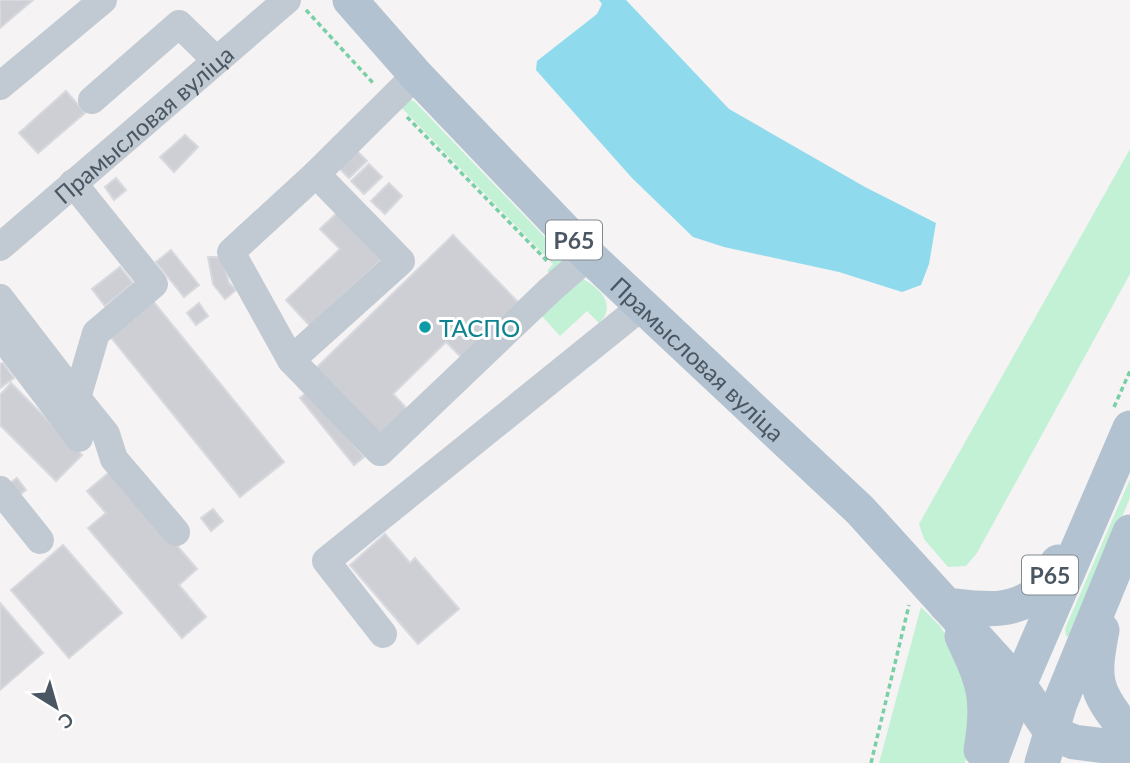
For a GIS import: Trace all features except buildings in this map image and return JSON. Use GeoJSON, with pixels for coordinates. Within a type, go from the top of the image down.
{"type":"FeatureCollection","features":[{"type":"Feature","properties":{"kind":"main road","name":"Прамысловая вуліца"},"geometry":{"type":"LineString","coordinates":[[350,0],[416,75],[589,256],[860,510],[1019,685]]}},
{"type":"Feature","properties":{"kind":"main road"},"geometry":{"type":"LineString","coordinates":[[990,763],[1019,685],[1109,473],[1122,418]]}},
{"type":"Feature","properties":{"kind":"main road","name":"Р65"},"geometry":{"type":"LineString","coordinates":[[946,606],[989,610],[1008,608],[1044,586],[1109,473]]}},
{"type":"Feature","properties":{"kind":"main road"},"geometry":{"type":"LineString","coordinates":[[1051,733],[1130,532]]}},
{"type":"Feature","properties":{"kind":"main road","name":"Р65"},"geometry":{"type":"LineString","coordinates":[[1019,685],[1051,733],[1074,743],[1126,739],[1102,699],[1097,672],[1114,568]]}},
{"type":"Feature","properties":{"kind":"main road","name":"Р65"},"geometry":{"type":"LineString","coordinates":[[946,606],[982,678],[986,720],[979,763]]}},
{"type":"Feature","properties":{"kind":"main road"},"geometry":{"type":"LineString","coordinates":[[1082,763],[1126,739]]}},
{"type":"Feature","properties":{"kind":"street"},"geometry":{"type":"LineString","coordinates":[[0,86],[103,0]]}},
{"type":"Feature","properties":{"kind":"street","name":"Прамысловая вуліца"},"geometry":{"type":"LineString","coordinates":[[0,247],[216,60],[295,3]]}},
{"type":"Feature","properties":{"kind":"street"},"geometry":{"type":"LineString","coordinates":[[92,100],[179,24],[216,60]]}},
{"type":"Feature","properties":{"kind":"street"},"geometry":{"type":"LineString","coordinates":[[416,75],[316,174],[231,252],[291,360],[380,452],[589,256]]}},
{"type":"Feature","properties":{"kind":"street"},"geometry":{"type":"LineString","coordinates":[[291,360],[401,261],[316,174]]}},
{"type":"Feature","properties":{"kind":"street"},"geometry":{"type":"LineString","coordinates":[[73,183],[154,284],[96,333],[77,398]]}},
{"type":"Feature","properties":{"kind":"street"},"geometry":{"type":"LineString","coordinates":[[0,298],[106,433],[114,459],[176,532]]}},
{"type":"Feature","properties":{"kind":"street"},"geometry":{"type":"LineString","coordinates":[[383,634],[326,561],[641,307]]}},
{"type":"Feature","properties":{"kind":"street"},"geometry":{"type":"LineString","coordinates":[[0,334],[79,438]]}},
{"type":"Feature","properties":{"kind":"street"},"geometry":{"type":"LineString","coordinates":[[0,490],[40,540]]}},
{"type":"Feature","properties":{"kind":"path"},"geometry":{"type":"LineString","coordinates":[[295,3],[548,263],[545,272]]}},
{"type":"Feature","properties":{"kind":"path"},"geometry":{"type":"LineString","coordinates":[[1122,418],[1130,371]]}},
{"type":"Feature","properties":{"kind":"path"},"geometry":{"type":"LineString","coordinates":[[870,763],[912,592],[922,579]]}},
{"type":"Feature","properties":{"kind":"green space"},"geometry":{"type":"Polygon","coordinates":[[[407,98],[415,102],[560,253],[564,259],[554,277],[547,271],[553,264],[397,103],[407,98]]]}},
{"type":"Feature","properties":{"kind":"green space"},"geometry":{"type":"Polygon","coordinates":[[[1130,149],[1130,274],[977,553],[966,566],[948,567],[924,539],[919,524],[1130,149]]]}},
{"type":"Feature","properties":{"kind":"green space"},"geometry":{"type":"Polygon","coordinates":[[[583,279],[601,293],[607,310],[599,323],[587,311],[560,336],[541,315],[583,279]]]}},
{"type":"Feature","properties":{"kind":"green space"},"geometry":{"type":"Polygon","coordinates":[[[1130,479],[1130,498],[1071,637],[1066,636],[1065,629],[1130,479]]]}},
{"type":"Feature","properties":{"kind":"green space"},"geometry":{"type":"Polygon","coordinates":[[[921,607],[939,625],[954,647],[963,672],[972,737],[965,763],[879,763],[921,607]]]}},
{"type":"Feature","properties":{"kind":"water"},"geometry":{"type":"Polygon","coordinates":[[[599,0],[626,0],[729,109],[865,187],[936,223],[929,264],[921,285],[902,292],[839,272],[724,247],[693,237],[632,178],[536,70],[537,61],[597,14],[602,4],[599,0]]]}},
{"type":"Feature","properties":{"kind":"place","name":"ТАСПО"},"geometry":{"type":"Point","coordinates":[425,327]}}]}
